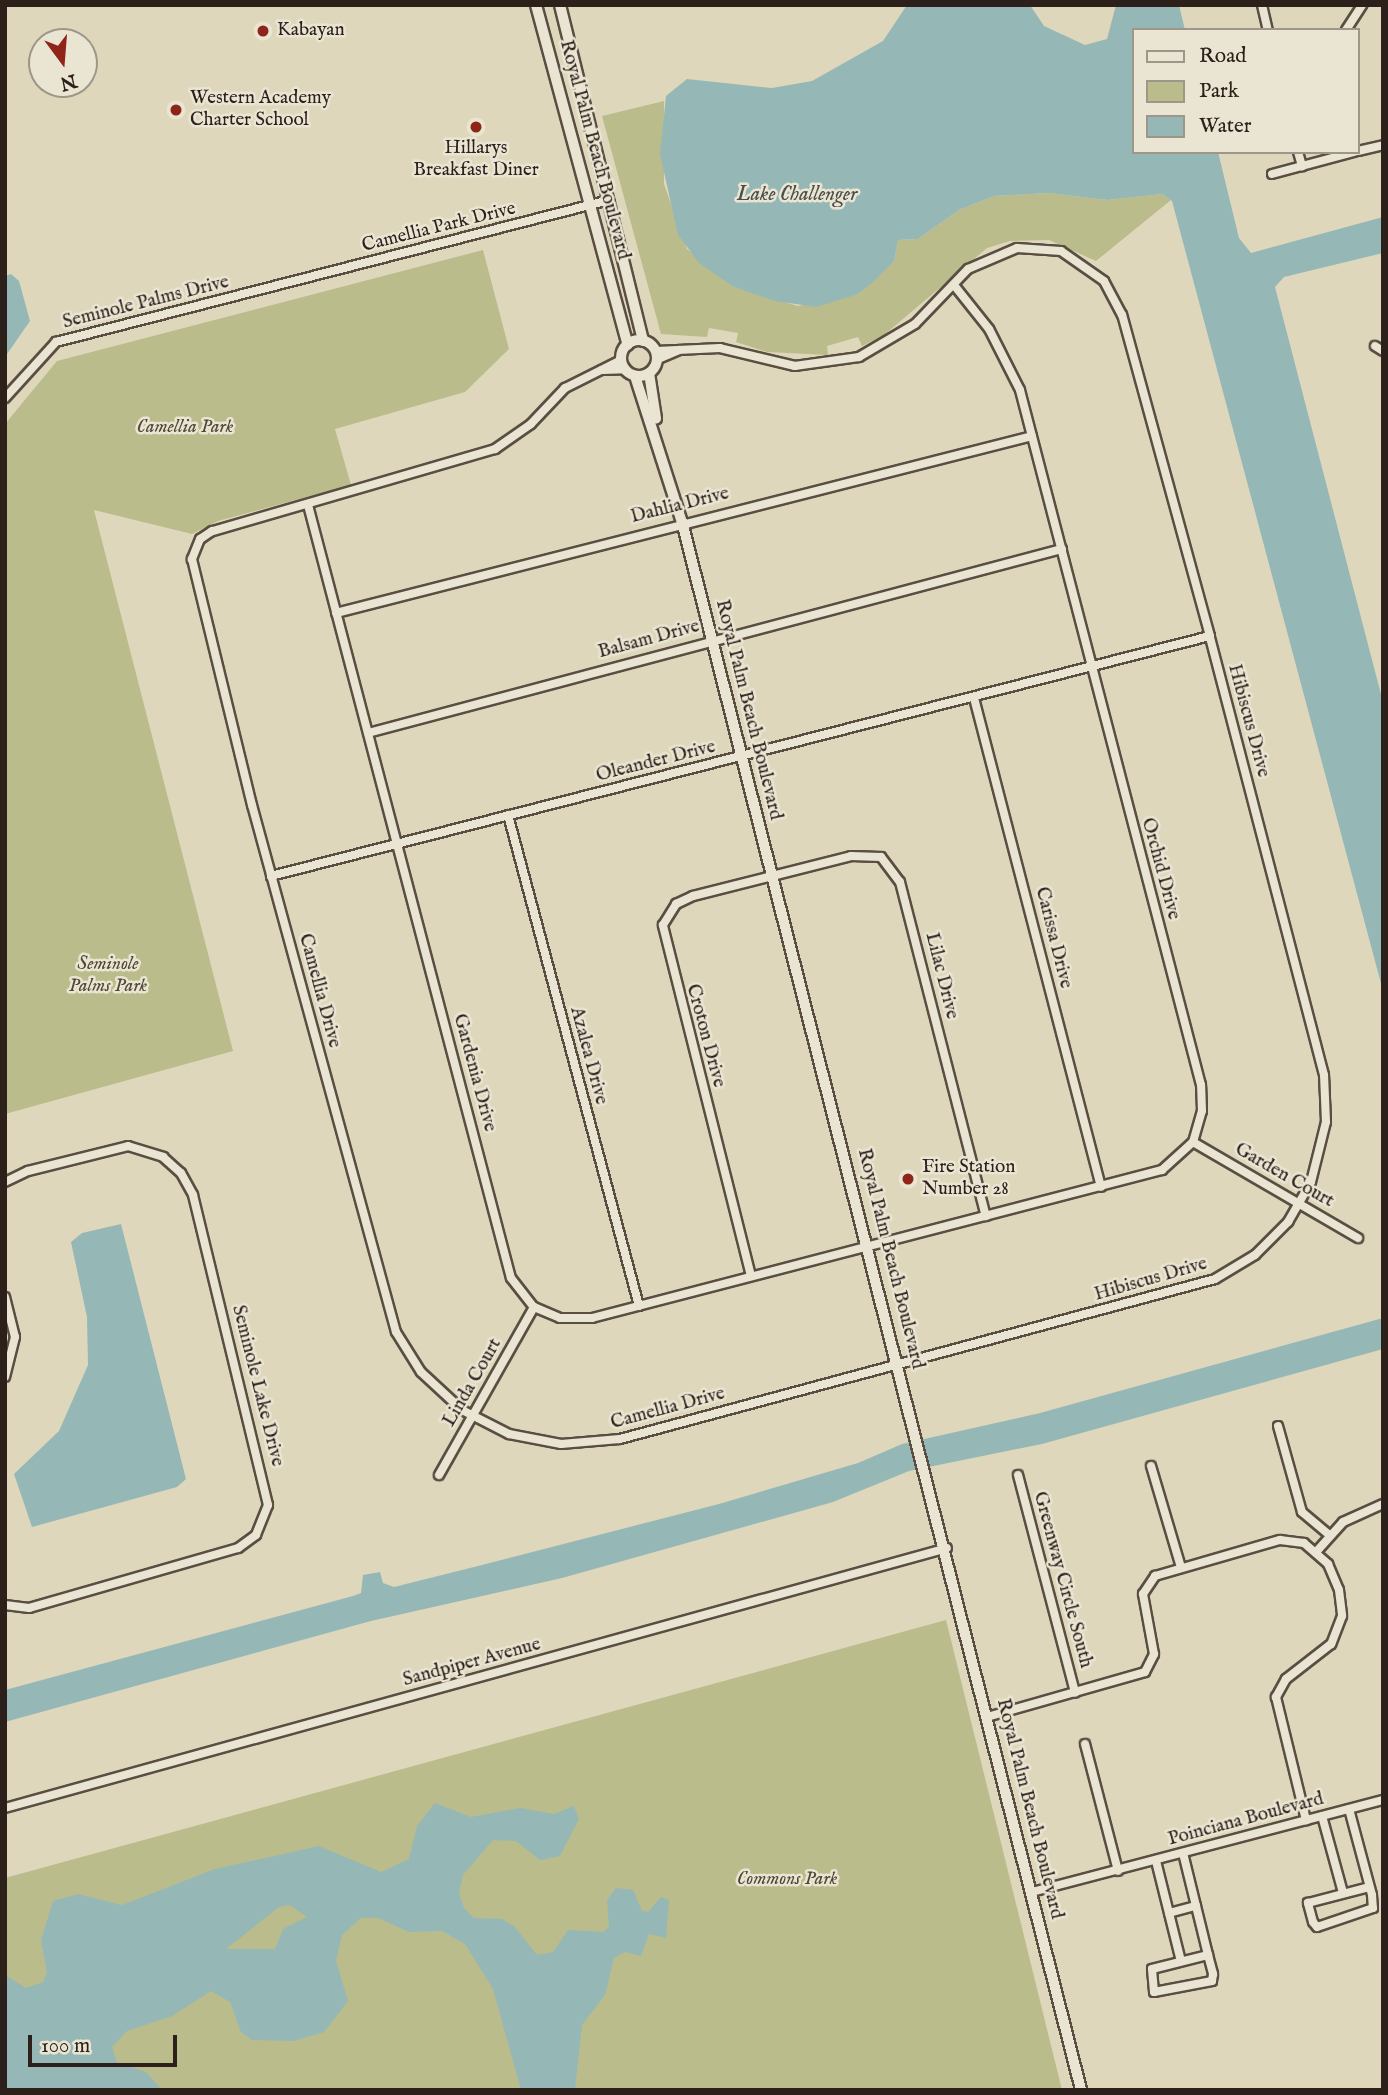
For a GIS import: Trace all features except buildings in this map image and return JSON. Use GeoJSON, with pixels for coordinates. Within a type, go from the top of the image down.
{"type":"FeatureCollection","features":[{"type":"Feature","properties":{"kind":"street","name":"Royal Palm Beach Boulevard"},"geometry":{"type":"LineString","coordinates":[[536,5],[628,345]]}},
{"type":"Feature","properties":{"kind":"street","name":"Royal Palm Beach Boulevard"},"geometry":{"type":"LineString","coordinates":[[560,5],[643,341]]}},
{"type":"Feature","properties":{"kind":"street"},"geometry":{"type":"LineString","coordinates":[[1262,5],[1268,28]]}},
{"type":"Feature","properties":{"kind":"street"},"geometry":{"type":"LineString","coordinates":[[1347,28],[1362,5]]}},
{"type":"Feature","properties":{"kind":"street"},"geometry":{"type":"LineString","coordinates":[[1360,151],[1383,145]]}},
{"type":"Feature","properties":{"kind":"street"},"geometry":{"type":"LineString","coordinates":[[1299,154],[1302,166]]}},
{"type":"Feature","properties":{"kind":"street"},"geometry":{"type":"LineString","coordinates":[[1272,174],[1348,154]]}},
{"type":"Feature","properties":{"kind":"street","name":"Camellia Park Drive"},"geometry":{"type":"LineString","coordinates":[[276,286],[609,200]]}},
{"type":"Feature","properties":{"kind":"street","name":"Hibiscus Drive"},"geometry":{"type":"LineString","coordinates":[[657,355],[681,349],[720,348],[779,365],[840,362],[895,339],[985,258],[1031,247],[1074,257],[1104,281],[1122,315],[1210,636],[1324,1075],[1323,1145],[1301,1203],[1255,1255],[1215,1279],[899,1364]]}},
{"type":"Feature","properties":{"kind":"street","name":"Orchid Drive"},"geometry":{"type":"LineString","coordinates":[[954,285],[1011,365],[1032,436],[1201,1085],[1202,1111],[1193,1142]]}},
{"type":"Feature","properties":{"kind":"street","name":"Seminole Palms Drive"},"geometry":{"type":"LineString","coordinates":[[5,398],[56,342],[276,286]]}},
{"type":"Feature","properties":{"kind":"street"},"geometry":{"type":"LineString","coordinates":[[643,341],[657,355],[649,373],[635,376],[623,364],[628,345],[643,341]]}},
{"type":"Feature","properties":{"kind":"street","name":"Camellia Drive"},"geometry":{"type":"LineString","coordinates":[[623,364],[592,372],[565,388],[531,424],[495,449],[212,531],[200,539],[192,559],[271,876],[390,1317],[421,1372],[472,1417],[532,1440],[604,1442],[899,1364]]}},
{"type":"Feature","properties":{"kind":"street","name":"Royal Palm Beach Boulevard"},"geometry":{"type":"LineString","coordinates":[[649,373],[660,439],[947,1548],[1081,2090]]}},
{"type":"Feature","properties":{"kind":"street","name":"Royal Palm Beach Boulevard"},"geometry":{"type":"LineString","coordinates":[[635,376],[660,439]]}},
{"type":"Feature","properties":{"kind":"street","name":"Dahlia Drive"},"geometry":{"type":"LineString","coordinates":[[337,613],[682,522],[1032,436]]}},
{"type":"Feature","properties":{"kind":"street","name":"Gardenia Drive"},"geometry":{"type":"LineString","coordinates":[[308,505],[511,1278],[534,1307]]}},
{"type":"Feature","properties":{"kind":"street","name":"Balsam Drive"},"geometry":{"type":"LineString","coordinates":[[368,733],[712,639],[1062,549]]}},
{"type":"Feature","properties":{"kind":"street","name":"Oleander Drive"},"geometry":{"type":"LineString","coordinates":[[271,876],[742,758],[1210,636]]}},
{"type":"Feature","properties":{"kind":"street","name":"Carissa Drive"},"geometry":{"type":"LineString","coordinates":[[975,698],[1101,1187]]}},
{"type":"Feature","properties":{"kind":"street","name":"Azalea Drive"},"geometry":{"type":"LineString","coordinates":[[508,815],[639,1306]]}},
{"type":"Feature","properties":{"kind":"street","name":"Lilac Drive"},"geometry":{"type":"LineString","coordinates":[[773,876],[867,854],[893,867],[986,1216]]}},
{"type":"Feature","properties":{"kind":"street","name":"Croton Drive"},"geometry":{"type":"LineString","coordinates":[[751,1276],[663,925],[676,904],[693,896],[773,876]]}},
{"type":"Feature","properties":{"kind":"street"},"geometry":{"type":"LineString","coordinates":[[534,1307],[576,1320],[639,1306],[1162,1170],[1193,1142]]}},
{"type":"Feature","properties":{"kind":"street","name":"Garden Court"},"geometry":{"type":"LineString","coordinates":[[1193,1142],[1358,1238]]}},
{"type":"Feature","properties":{"kind":"street","name":"Seminole Lake Drive"},"geometry":{"type":"LineString","coordinates":[[5,1182],[28,1171],[128,1146],[163,1157],[181,1173],[193,1195],[268,1505],[256,1535],[238,1548],[29,1608],[5,1605]]}},
{"type":"Feature","properties":{"kind":"street"},"geometry":{"type":"LineString","coordinates":[[5,1297],[15,1337],[5,1377]]}},
{"type":"Feature","properties":{"kind":"street","name":"Linda Court"},"geometry":{"type":"LineString","coordinates":[[439,1475],[534,1307]]}},
{"type":"Feature","properties":{"kind":"street"},"geometry":{"type":"LineString","coordinates":[[1278,1426],[1302,1512],[1329,1535]]}},
{"type":"Feature","properties":{"kind":"street"},"geometry":{"type":"LineString","coordinates":[[1152,1466],[1181,1567]]}},
{"type":"Feature","properties":{"kind":"street","name":"Greenway Circle South"},"geometry":{"type":"LineString","coordinates":[[1018,1475],[1075,1693]]}},
{"type":"Feature","properties":{"kind":"street"},"geometry":{"type":"LineString","coordinates":[[1317,1551],[1329,1535],[1356,1514],[1383,1504]]}},
{"type":"Feature","properties":{"kind":"street"},"geometry":{"type":"LineString","coordinates":[[987,1717],[1139,1676],[1149,1667],[1154,1654],[1143,1594],[1155,1576],[1280,1540],[1317,1551],[1339,1590],[1340,1630],[1325,1650],[1286,1679],[1275,1704],[1306,1820]]}},
{"type":"Feature","properties":{"kind":"street","name":"Sandpiper Avenue"},"geometry":{"type":"LineString","coordinates":[[5,1808],[947,1548]]}},
{"type":"Feature","properties":{"kind":"street"},"geometry":{"type":"LineString","coordinates":[[1085,1744],[1118,1871]]}},
{"type":"Feature","properties":{"kind":"street","name":"Poinciana Boulevard"},"geometry":{"type":"LineString","coordinates":[[1032,1892],[1383,1800]]}},
{"type":"Feature","properties":{"kind":"street"},"geometry":{"type":"LineString","coordinates":[[1349,1809],[1369,1886],[1369,1914],[1317,1927],[1308,1903],[1369,1886]]}},
{"type":"Feature","properties":{"kind":"street"},"geometry":{"type":"LineString","coordinates":[[1322,1816],[1343,1893]]}},
{"type":"Feature","properties":{"kind":"street"},"geometry":{"type":"LineString","coordinates":[[1183,1853],[1208,1955],[1212,1981],[1154,1992],[1153,1969],[1208,1955]]}},
{"type":"Feature","properties":{"kind":"street"},"geometry":{"type":"LineString","coordinates":[[1156,1861],[1181,1961]]}},
{"type":"Feature","properties":{"kind":"street"},"geometry":{"type":"LineString","coordinates":[[1169,1913],[1196,1906]]}},
{"type":"Feature","properties":{"kind":"green space"},"geometry":{"type":"Polygon","coordinates":[[[664,101],[664,184],[687,249],[734,287],[798,306],[858,294],[894,261],[898,240],[918,239],[959,210],[994,196],[1049,193],[1107,200],[1162,194],[1171,200],[1096,261],[1049,240],[1010,241],[987,248],[884,335],[862,346],[858,337],[827,346],[828,355],[767,352],[736,342],[738,333],[709,328],[707,337],[661,334],[602,116],[664,101]]]}},
{"type":"Feature","properties":{"kind":"green space"},"geometry":{"type":"Polygon","coordinates":[[[483,250],[509,349],[465,392],[335,429],[351,485],[218,521],[192,534],[94,510],[233,1051],[5,1114],[5,424],[57,361],[483,250]]]}},
{"type":"Feature","properties":{"kind":"green space","name":"Commons Park"},"geometry":{"type":"Polygon","coordinates":[[[946,1620],[1062,2090],[5,2090],[5,1878],[946,1620]]]}},
{"type":"Feature","properties":{"kind":"water","name":"Lake Challenger"},"geometry":{"type":"Polygon","coordinates":[[[907,5],[1030,5],[1044,26],[1085,45],[1107,39],[1116,5],[1179,5],[1185,28],[1132,28],[1132,154],[1218,154],[1239,238],[1251,253],[1383,217],[1383,253],[1284,277],[1275,287],[1383,702],[1383,991],[1172,201],[1162,194],[1107,200],[1049,193],[994,196],[959,210],[918,239],[898,240],[894,261],[873,282],[858,294],[816,307],[775,301],[734,287],[699,263],[678,235],[660,154],[666,96],[687,79],[772,88],[812,81],[883,41],[907,5]]]}},
{"type":"Feature","properties":{"kind":"water"},"geometry":{"type":"Polygon","coordinates":[[[11,274],[19,281],[30,321],[5,357],[5,276],[11,274]]]}},
{"type":"Feature","properties":{"kind":"water"},"geometry":{"type":"Polygon","coordinates":[[[121,1224],[186,1479],[177,1487],[32,1527],[14,1474],[59,1431],[88,1365],[87,1317],[71,1242],[82,1233],[121,1224]]]}},
{"type":"Feature","properties":{"kind":"water"},"geometry":{"type":"Polygon","coordinates":[[[1383,1318],[1383,1349],[1042,1444],[909,1471],[833,1502],[562,1578],[371,1621],[5,1722],[5,1690],[353,1596],[361,1593],[363,1575],[380,1572],[383,1583],[394,1587],[478,1566],[719,1504],[858,1463],[902,1444],[1040,1413],[1383,1318]]]}},
{"type":"Feature","properties":{"kind":"water"},"geometry":{"type":"Polygon","coordinates":[[[435,1803],[471,1817],[520,1808],[554,1814],[574,1806],[579,1819],[560,1856],[540,1860],[516,1841],[493,1840],[463,1875],[459,1893],[464,1908],[474,1918],[502,1919],[514,1926],[537,1955],[553,1952],[568,1930],[603,1932],[609,1927],[607,1900],[616,1888],[633,1890],[642,1911],[648,1912],[661,1897],[669,1900],[666,1938],[649,1934],[641,1956],[625,1952],[614,1958],[605,1995],[582,2025],[575,2090],[521,2090],[493,1989],[465,1944],[442,1931],[409,1932],[378,1918],[361,1918],[342,1935],[336,1961],[348,2001],[324,2032],[294,2041],[252,2040],[241,2032],[230,2002],[211,1991],[172,2016],[127,2031],[112,2047],[117,2062],[146,2072],[162,2090],[5,2090],[5,1975],[26,1988],[43,1982],[47,1973],[41,1940],[53,1901],[78,1894],[122,1905],[215,1869],[319,1846],[381,1872],[409,1859],[417,1826],[435,1803]],[[290,1905],[279,1907],[226,1949],[275,1949],[283,1929],[307,1917],[290,1905]]]}},
{"type":"Feature","properties":{"kind":"place","name":"Kabayan"},"geometry":{"type":"Point","coordinates":[263,31]}},
{"type":"Feature","properties":{"kind":"place","name":"Western Academy Charter School"},"geometry":{"type":"Point","coordinates":[176,110]}},
{"type":"Feature","properties":{"kind":"place","name":"Hillarys Breakfast Diner"},"geometry":{"type":"Point","coordinates":[476,127]}},
{"type":"Feature","properties":{"kind":"place","name":"Fire Station Number 28"},"geometry":{"type":"Point","coordinates":[908,1179]}},
{"type":"Feature","properties":{"kind":"park label","name":"Camellia Park"},"geometry":{"type":"Point","coordinates":[185,428]}},
{"type":"Feature","properties":{"kind":"park label","name":"Seminole Palms Park"},"geometry":{"type":"Point","coordinates":[108,976]}}]}
